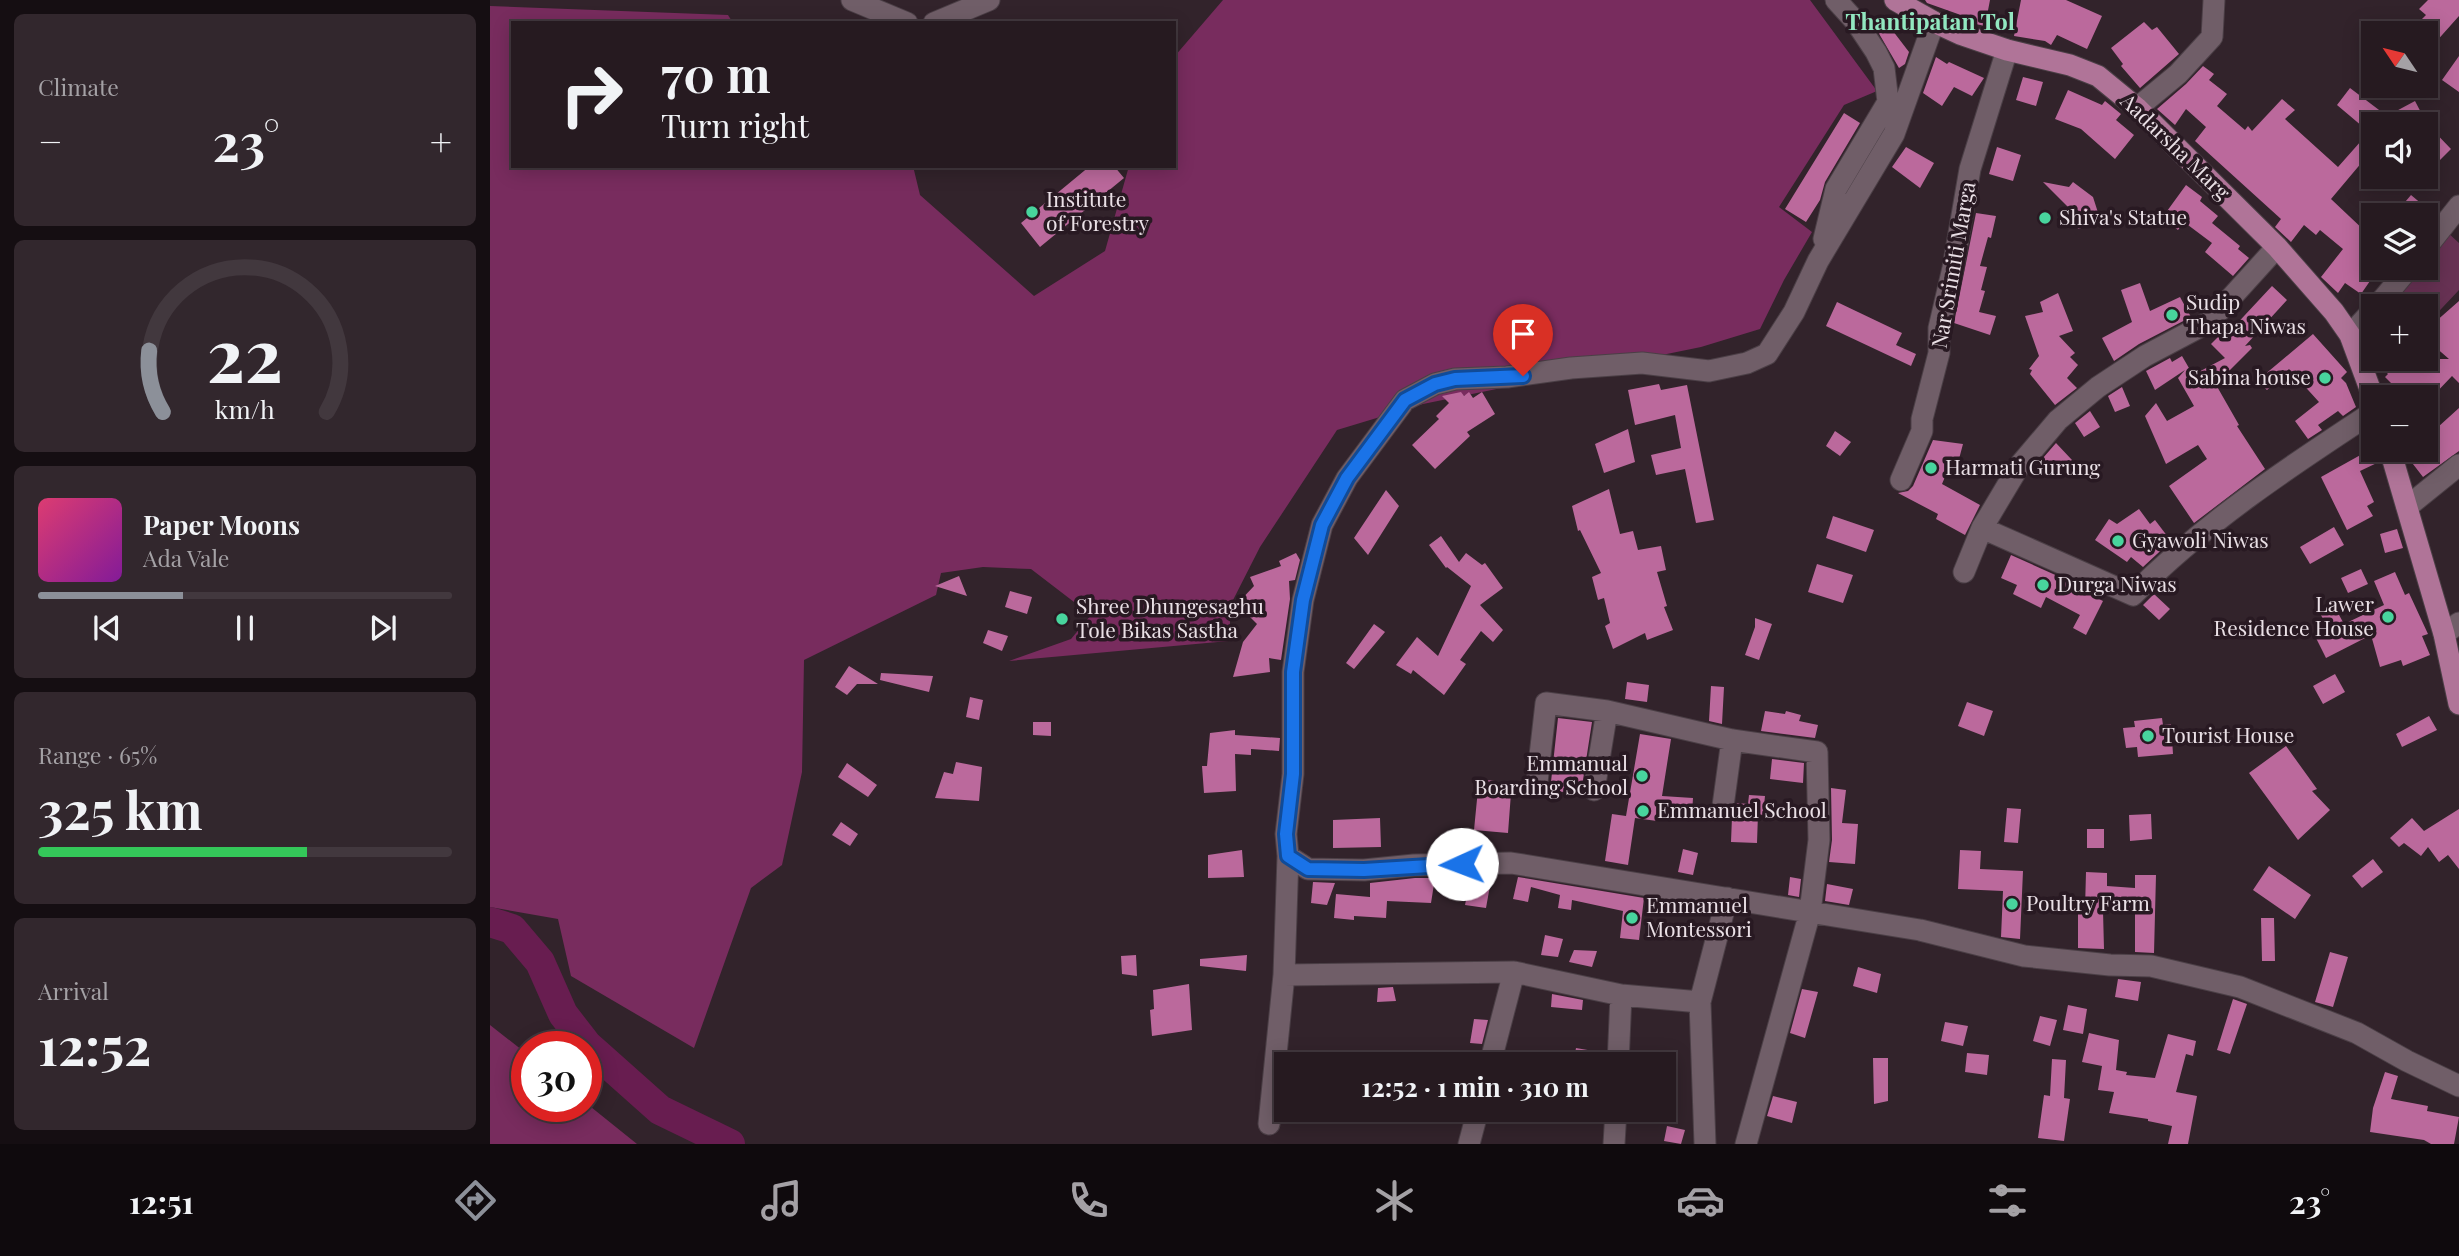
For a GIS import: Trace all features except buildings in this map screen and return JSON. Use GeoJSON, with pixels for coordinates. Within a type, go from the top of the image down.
{"type":"FeatureCollection","features":[{"type":"Feature","properties":{"kind":"main road","name":"Aadarsha Marg"},"geometry":{"type":"LineString","coordinates":[[1895,0],[1934,22],[2007,50],[2070,65],[2098,76],[2137,108],[2277,247],[2334,312],[2350,335],[2369,385]]}},
{"type":"Feature","properties":{"kind":"main road"},"geometry":{"type":"LineString","coordinates":[[2393,462],[2406,507],[2451,628],[2459,704]]}},
{"type":"Feature","properties":{"kind":"street"},"geometry":{"type":"LineString","coordinates":[[852,0],[902,21]]}},
{"type":"Feature","properties":{"kind":"street"},"geometry":{"type":"LineString","coordinates":[[939,21],[989,0]]}},
{"type":"Feature","properties":{"kind":"street"},"geometry":{"type":"LineString","coordinates":[[1818,261],[1836,189],[1888,102],[1884,68],[1876,52],[1856,22],[1836,0]]}},
{"type":"Feature","properties":{"kind":"street"},"geometry":{"type":"LineString","coordinates":[[2137,108],[2178,74],[2212,37],[2214,0]]}},
{"type":"Feature","properties":{"kind":"street"},"geometry":{"type":"LineString","coordinates":[[1269,1124],[1284,975],[1288,856],[1286,834],[1293,774],[1293,672],[1303,600],[1322,525],[1347,478],[1405,400],[1435,384],[1455,379],[1507,377],[1571,368],[1642,363],[1709,371],[1747,363],[1767,354],[1794,312],[1818,261],[1894,134],[1934,22]]}},
{"type":"Feature","properties":{"kind":"street","name":"Nar Srimiti Marga"},"geometry":{"type":"LineString","coordinates":[[1901,480],[1922,431],[1939,353],[1939,328],[1953,268],[1970,169],[2007,50]]}},
{"type":"Feature","properties":{"kind":"street"},"geometry":{"type":"LineString","coordinates":[[2438,233],[2459,206]]}},
{"type":"Feature","properties":{"kind":"street"},"geometry":{"type":"LineString","coordinates":[[1964,572],[1982,528],[2019,466],[2058,420],[2098,387],[2136,362],[2208,322],[2277,247]]}},
{"type":"Feature","properties":{"kind":"street"},"geometry":{"type":"LineString","coordinates":[[2387,294],[2399,280]]}},
{"type":"Feature","properties":{"kind":"street"},"geometry":{"type":"LineString","coordinates":[[2350,335],[2361,323]]}},
{"type":"Feature","properties":{"kind":"street"},"geometry":{"type":"LineString","coordinates":[[1982,528],[2133,595],[2166,561],[2229,510],[2361,420]]}},
{"type":"Feature","properties":{"kind":"street"},"geometry":{"type":"LineString","coordinates":[[2406,507],[2459,465]]}},
{"type":"Feature","properties":{"kind":"street"},"geometry":{"type":"LineString","coordinates":[[1537,782],[1546,703],[1607,711],[1732,740],[1817,752],[1819,840],[1810,912],[1746,1144]]}},
{"type":"Feature","properties":{"kind":"street"},"geometry":{"type":"LineString","coordinates":[[1594,790],[1607,711]]}},
{"type":"Feature","properties":{"kind":"street"},"geometry":{"type":"LineString","coordinates":[[1723,806],[1732,740]]}},
{"type":"Feature","properties":{"kind":"street"},"geometry":{"type":"LineString","coordinates":[[1288,856],[1308,869],[1364,870],[1414,865],[1511,863],[1920,930],[2024,956],[2110,965],[2151,966],[2240,987],[2357,1033],[2459,1086]]}},
{"type":"Feature","properties":{"kind":"street"},"geometry":{"type":"LineString","coordinates":[[1705,1144],[1700,1002],[1727,898]]}},
{"type":"Feature","properties":{"kind":"street"},"geometry":{"type":"LineString","coordinates":[[1284,975],[1514,972],[1621,995],[1700,1002]]}},
{"type":"Feature","properties":{"kind":"street"},"geometry":{"type":"LineString","coordinates":[[1493,1052],[1514,972]]}},
{"type":"Feature","properties":{"kind":"street"},"geometry":{"type":"LineString","coordinates":[[1619,1052],[1621,995]]}},
{"type":"Feature","properties":{"kind":"street"},"geometry":{"type":"LineString","coordinates":[[1469,1144],[1475,1122]]}},
{"type":"Feature","properties":{"kind":"street"},"geometry":{"type":"LineString","coordinates":[[1614,1144],[1615,1122]]}},
{"type":"Feature","properties":{"kind":"shaded area"},"geometry":{"type":"Polygon","coordinates":[[[1223,0],[1810,0],[1877,91],[1844,105],[1779,207],[1812,232],[1760,329],[1701,347],[1423,404],[1337,430],[1260,547],[1231,604],[1229,641],[1009,661],[1071,639],[1091,615],[1031,569],[983,567],[941,573],[936,595],[804,660],[802,772],[782,865],[751,888],[694,1048],[571,976],[558,919],[490,907],[490,6],[728,15],[732,21],[511,21],[511,168],[913,168],[920,195],[1034,296],[1105,251],[1128,168],[1176,168],[1176,55],[1223,0]]]}},
{"type":"Feature","properties":{"kind":"shaded area"},"geometry":{"type":"Polygon","coordinates":[[[2446,231],[2459,243],[2459,290],[2438,312],[2438,294],[2391,294],[2403,280],[2438,280],[2438,241],[2446,231]]]}},
{"type":"Feature","properties":{"kind":"shaded area"},"geometry":{"type":"Polygon","coordinates":[[[490,1025],[511,1041],[511,1122],[602,1122],[602,1116],[637,1144],[490,1144],[490,1025]]]}},
{"type":"Feature","properties":{"kind":"waterway"},"geometry":{"type":"LineString","coordinates":[[490,922],[512,929],[540,962],[563,1014],[587,1045],[660,1110],[730,1144]]}},
{"type":"Feature","properties":{"kind":"place","name":"Institute of Forestry"},"geometry":{"type":"Point","coordinates":[1032,212]}},
{"type":"Feature","properties":{"kind":"place","name":"Shiva's Statue"},"geometry":{"type":"Point","coordinates":[2045,218]}},
{"type":"Feature","properties":{"kind":"place","name":"Sudip Thapa Niwas"},"geometry":{"type":"Point","coordinates":[2172,315]}},
{"type":"Feature","properties":{"kind":"place","name":"Sabina house"},"geometry":{"type":"Point","coordinates":[2325,378]}},
{"type":"Feature","properties":{"kind":"place","name":"Harmati Gurung"},"geometry":{"type":"Point","coordinates":[1931,468]}},
{"type":"Feature","properties":{"kind":"place","name":"Gyawoli Niwas"},"geometry":{"type":"Point","coordinates":[2118,541]}},
{"type":"Feature","properties":{"kind":"place","name":"Durga Niwas"},"geometry":{"type":"Point","coordinates":[2043,585]}},
{"type":"Feature","properties":{"kind":"place","name":"Lawer Residence House"},"geometry":{"type":"Point","coordinates":[2388,617]}},
{"type":"Feature","properties":{"kind":"place","name":"Shree Dhungesaghu Tole Bikas Sastha"},"geometry":{"type":"Point","coordinates":[1062,619]}},
{"type":"Feature","properties":{"kind":"place","name":"Tourist House"},"geometry":{"type":"Point","coordinates":[2148,736]}},
{"type":"Feature","properties":{"kind":"place","name":"Emmanual Boarding School"},"geometry":{"type":"Point","coordinates":[1642,776]}},
{"type":"Feature","properties":{"kind":"place","name":"Emmanuel School"},"geometry":{"type":"Point","coordinates":[1643,811]}},
{"type":"Feature","properties":{"kind":"place","name":"Poultry Farm"},"geometry":{"type":"Point","coordinates":[2012,904]}},
{"type":"Feature","properties":{"kind":"place","name":"Emmanuel Montessori"},"geometry":{"type":"Point","coordinates":[1632,918]}},
{"type":"Feature","properties":{"kind":"district","name":"Thantipatan Tol"},"geometry":{"type":"Point","coordinates":[1930,22]}},
{"type":"Feature","properties":{"kind":"route"},"geometry":{"type":"LineString","coordinates":[[1462,864],[1364,870],[1308,869],[1288,856],[1286,834],[1293,774],[1293,672],[1303,600],[1322,525],[1347,478],[1405,400],[1435,384],[1455,379],[1523,376]]}}]}
